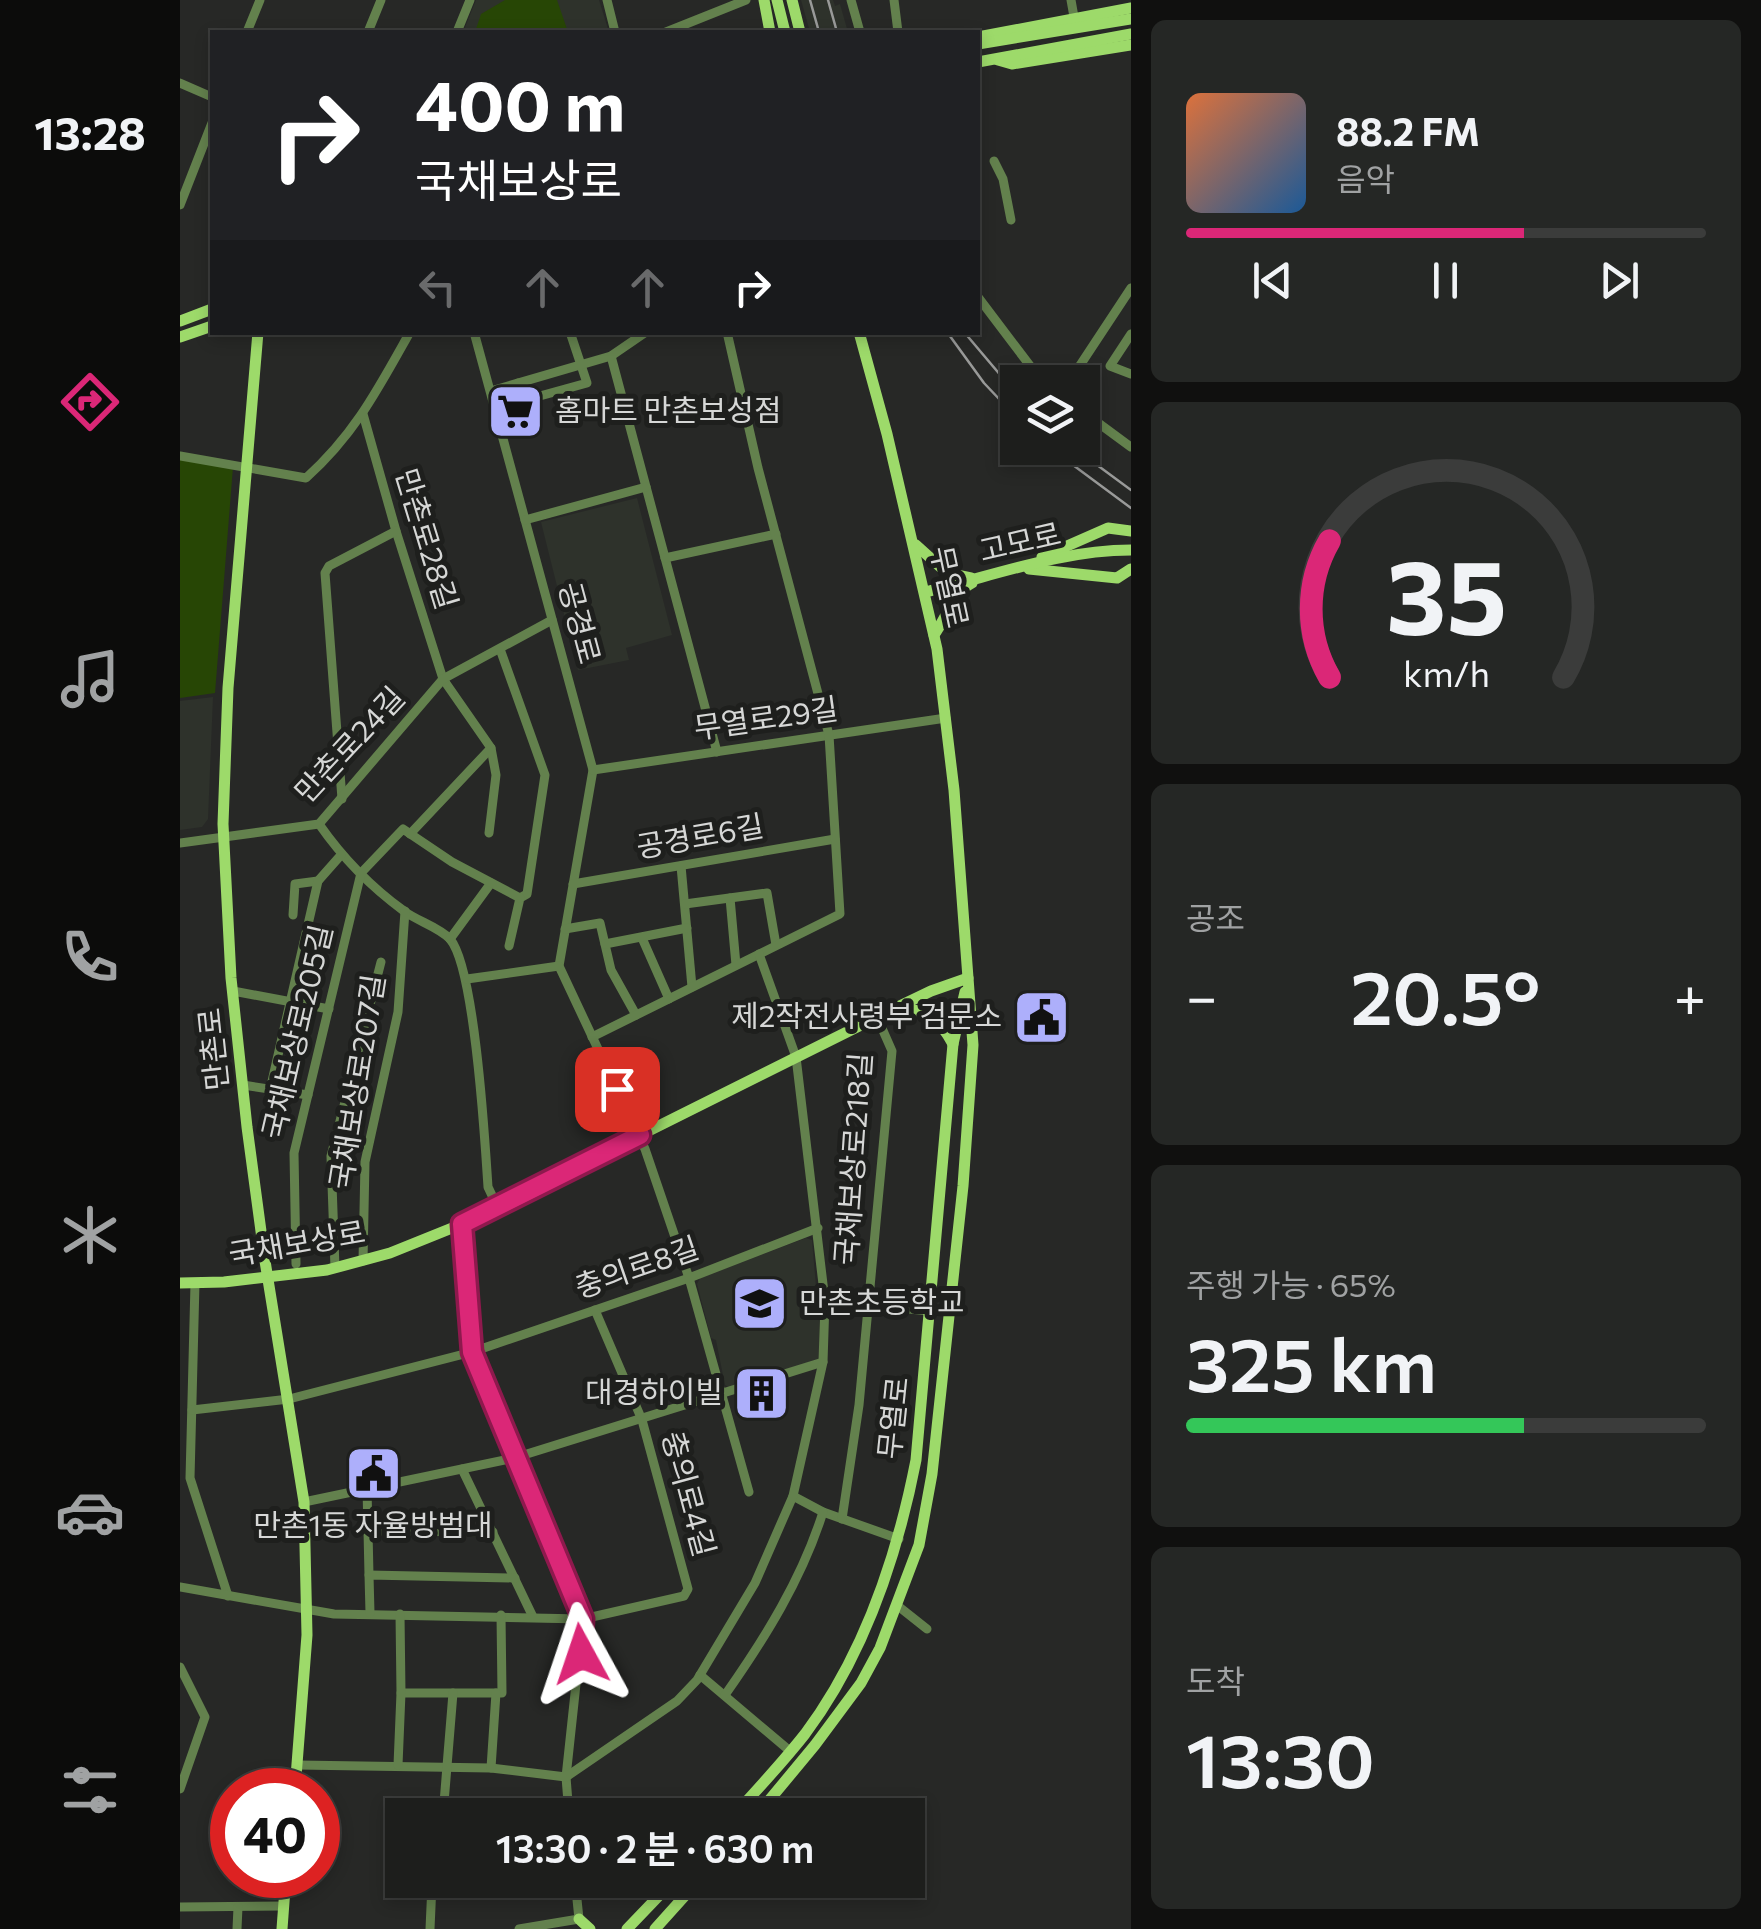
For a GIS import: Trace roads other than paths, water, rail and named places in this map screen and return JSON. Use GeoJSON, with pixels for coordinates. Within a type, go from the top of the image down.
{"type":"FeatureCollection","features":[{"type":"Feature","properties":{"kind":"main road"},"geometry":{"type":"LineString","coordinates":[[764,0],[770,30]]}},
{"type":"Feature","properties":{"kind":"main road"},"geometry":{"type":"LineString","coordinates":[[777,0],[784,30]]}},
{"type":"Feature","properties":{"kind":"main road"},"geometry":{"type":"LineString","coordinates":[[792,0],[800,30]]}},
{"type":"Feature","properties":{"kind":"main road"},"geometry":{"type":"LineString","coordinates":[[980,40],[1074,17],[1131,8]]}},
{"type":"Feature","properties":{"kind":"main road"},"geometry":{"type":"LineString","coordinates":[[980,41],[1008,40],[1131,19]]}},
{"type":"Feature","properties":{"kind":"main road"},"geometry":{"type":"LineString","coordinates":[[980,62],[1131,34]]}},
{"type":"Feature","properties":{"kind":"main road"},"geometry":{"type":"LineString","coordinates":[[994,59],[1012,64],[1131,45]]}},
{"type":"Feature","properties":{"kind":"main road"},"geometry":{"type":"LineString","coordinates":[[180,321],[210,310]]}},
{"type":"Feature","properties":{"kind":"main road"},"geometry":{"type":"LineString","coordinates":[[180,337],[210,327]]}},
{"type":"Feature","properties":{"kind":"main road","name":"만촌로"},"geometry":{"type":"LineString","coordinates":[[258,335],[228,688],[224,836],[243,1085],[265,1261],[304,1502],[307,1636],[298,1768]]}},
{"type":"Feature","properties":{"kind":"main road","name":"무열로"},"geometry":{"type":"LineString","coordinates":[[771,1798],[861,1683],[898,1606],[919,1544],[932,1474],[974,1045],[946,718],[934,635],[860,335]]}},
{"type":"Feature","properties":{"kind":"main road"},"geometry":{"type":"LineString","coordinates":[[1020,568],[1108,528],[1131,531]]}},
{"type":"Feature","properties":{"kind":"main road"},"geometry":{"type":"LineString","coordinates":[[914,543],[948,572],[980,578]]}},
{"type":"Feature","properties":{"kind":"main road","name":"고모로"},"geometry":{"type":"LineString","coordinates":[[925,592],[1098,551],[1130,550]]}},
{"type":"Feature","properties":{"kind":"main road"},"geometry":{"type":"LineString","coordinates":[[1020,568],[1117,578],[1131,569]]}},
{"type":"Feature","properties":{"kind":"main road"},"geometry":{"type":"LineString","coordinates":[[934,635],[963,588],[980,578]]}},
{"type":"Feature","properties":{"kind":"main road","name":"무열로"},"geometry":{"type":"LineString","coordinates":[[749,1798],[790,1751],[845,1672],[899,1539],[916,1460],[953,1044],[968,978]]}},
{"type":"Feature","properties":{"kind":"main road","name":"국채보상로"},"geometry":{"type":"LineString","coordinates":[[180,1283],[270,1278],[335,1268],[462,1224],[895,1008],[968,978]]}},
{"type":"Feature","properties":{"kind":"main road"},"geometry":{"type":"LineString","coordinates":[[895,1008],[928,1012],[944,1027],[953,1044]]}},
{"type":"Feature","properties":{"kind":"main road"},"geometry":{"type":"LineString","coordinates":[[879,1594],[898,1606]]}},
{"type":"Feature","properties":{"kind":"main road"},"geometry":{"type":"LineString","coordinates":[[282,1929],[284,1898]]}},
{"type":"Feature","properties":{"kind":"main road"},"geometry":{"type":"LineString","coordinates":[[627,1929],[657,1898]]}},
{"type":"Feature","properties":{"kind":"main road"},"geometry":{"type":"LineString","coordinates":[[655,1929],[683,1898]]}},
{"type":"Feature","properties":{"kind":"main road"},"geometry":{"type":"LineString","coordinates":[[579,1924],[590,1929]]}},
{"type":"Feature","properties":{"kind":"street"},"geometry":{"type":"LineString","coordinates":[[248,30],[260,0]]}},
{"type":"Feature","properties":{"kind":"street"},"geometry":{"type":"LineString","coordinates":[[458,30],[470,0]]}},
{"type":"Feature","properties":{"kind":"street"},"geometry":{"type":"LineString","coordinates":[[607,0],[614,30]]}},
{"type":"Feature","properties":{"kind":"street"},"geometry":{"type":"LineString","coordinates":[[671,30],[746,0]]}},
{"type":"Feature","properties":{"kind":"street"},"geometry":{"type":"LineString","coordinates":[[851,0],[859,30]]}},
{"type":"Feature","properties":{"kind":"street"},"geometry":{"type":"LineString","coordinates":[[894,0],[898,30]]}},
{"type":"Feature","properties":{"kind":"street"},"geometry":{"type":"LineString","coordinates":[[1072,0],[1074,17]]}},
{"type":"Feature","properties":{"kind":"street"},"geometry":{"type":"LineString","coordinates":[[369,30],[377,1]]}},
{"type":"Feature","properties":{"kind":"street"},"geometry":{"type":"LineString","coordinates":[[180,84],[210,97]]}},
{"type":"Feature","properties":{"kind":"street"},"geometry":{"type":"LineString","coordinates":[[180,205],[210,130]]}},
{"type":"Feature","properties":{"kind":"street"},"geometry":{"type":"LineString","coordinates":[[994,161],[1003,179],[1011,220]]}},
{"type":"Feature","properties":{"kind":"street"},"geometry":{"type":"LineString","coordinates":[[1080,365],[1131,288]]}},
{"type":"Feature","properties":{"kind":"street"},"geometry":{"type":"LineString","coordinates":[[980,300],[1030,365]]}},
{"type":"Feature","properties":{"kind":"street"},"geometry":{"type":"LineString","coordinates":[[1131,334],[1110,366],[1131,374]]}},
{"type":"Feature","properties":{"kind":"street"},"geometry":{"type":"LineString","coordinates":[[180,456],[306,478],[338,449],[408,335]]}},
{"type":"Feature","properties":{"kind":"street","name":"공경로"},"geometry":{"type":"LineString","coordinates":[[475,335],[593,770],[558,966]]}},
{"type":"Feature","properties":{"kind":"street"},"geometry":{"type":"LineString","coordinates":[[518,383],[522,396],[528,399],[587,383],[571,335]]}},
{"type":"Feature","properties":{"kind":"street"},"geometry":{"type":"LineString","coordinates":[[491,391],[611,356],[642,335]]}},
{"type":"Feature","properties":{"kind":"street"},"geometry":{"type":"LineString","coordinates":[[592,1036],[840,914],[830,735],[727,335]]}},
{"type":"Feature","properties":{"kind":"street"},"geometry":{"type":"LineString","coordinates":[[611,356],[717,752]]}},
{"type":"Feature","properties":{"kind":"street","name":"만촌로28길"},"geometry":{"type":"LineString","coordinates":[[363,414],[444,679]]}},
{"type":"Feature","properties":{"kind":"street"},"geometry":{"type":"LineString","coordinates":[[1100,424],[1131,446]]}},
{"type":"Feature","properties":{"kind":"street"},"geometry":{"type":"LineString","coordinates":[[525,520],[646,486]]}},
{"type":"Feature","properties":{"kind":"street"},"geometry":{"type":"LineString","coordinates":[[342,799],[325,572],[396,531]]}},
{"type":"Feature","properties":{"kind":"street"},"geometry":{"type":"LineString","coordinates":[[665,558],[776,534]]}},
{"type":"Feature","properties":{"kind":"street","name":"만촌로24길"},"geometry":{"type":"LineString","coordinates":[[180,843],[319,824],[444,679],[552,620]]}},
{"type":"Feature","properties":{"kind":"street"},"geometry":{"type":"LineString","coordinates":[[500,649],[545,775],[527,894],[520,898],[510,946]]}},
{"type":"Feature","properties":{"kind":"street","name":"만촌로24길"},"geometry":{"type":"LineString","coordinates":[[444,679],[490,748]]}},
{"type":"Feature","properties":{"kind":"street","name":"무열로29길"},"geometry":{"type":"LineString","coordinates":[[593,770],[946,718]]}},
{"type":"Feature","properties":{"kind":"street"},"geometry":{"type":"LineString","coordinates":[[489,833],[496,775],[490,748]]}},
{"type":"Feature","properties":{"kind":"street"},"geometry":{"type":"LineString","coordinates":[[410,834],[490,748]]}},
{"type":"Feature","properties":{"kind":"street"},"geometry":{"type":"LineString","coordinates":[[319,824],[341,855],[361,873],[404,911],[450,940],[467,979],[488,1187],[498,1206]]}},
{"type":"Feature","properties":{"kind":"street"},"geometry":{"type":"LineString","coordinates":[[361,873],[402,829],[452,862],[520,898]]}},
{"type":"Feature","properties":{"kind":"street","name":"공경로6길"},"geometry":{"type":"LineString","coordinates":[[573,884],[836,839]]}},
{"type":"Feature","properties":{"kind":"street"},"geometry":{"type":"LineString","coordinates":[[270,1090],[318,881],[341,855]]}},
{"type":"Feature","properties":{"kind":"street"},"geometry":{"type":"LineString","coordinates":[[681,866],[692,987]]}},
{"type":"Feature","properties":{"kind":"street","name":"국채보상로205길"},"geometry":{"type":"LineString","coordinates":[[296,1264],[294,1153],[361,873]]}},
{"type":"Feature","properties":{"kind":"street"},"geometry":{"type":"LineString","coordinates":[[292,914],[295,884],[318,881]]}},
{"type":"Feature","properties":{"kind":"street"},"geometry":{"type":"LineString","coordinates":[[450,940],[491,883]]}},
{"type":"Feature","properties":{"kind":"street"},"geometry":{"type":"LineString","coordinates":[[684,904],[766,893],[776,945]]}},
{"type":"Feature","properties":{"kind":"street"},"geometry":{"type":"LineString","coordinates":[[730,898],[736,965]]}},
{"type":"Feature","properties":{"kind":"street","name":"국채보상로207길"},"geometry":{"type":"LineString","coordinates":[[364,1261],[366,1162],[398,1012],[404,911]]}},
{"type":"Feature","properties":{"kind":"street"},"geometry":{"type":"LineString","coordinates":[[565,929],[600,923],[611,970],[636,1015]]}},
{"type":"Feature","properties":{"kind":"street"},"geometry":{"type":"LineString","coordinates":[[605,944],[687,928]]}},
{"type":"Feature","properties":{"kind":"street"},"geometry":{"type":"LineString","coordinates":[[642,938],[669,999]]}},
{"type":"Feature","properties":{"kind":"street"},"geometry":{"type":"LineString","coordinates":[[298,1765],[492,1768],[566,1777],[677,1702],[700,1674],[755,1583],[793,1496],[824,1362],[818,1228],[796,1057],[759,954]]}},
{"type":"Feature","properties":{"kind":"street","name":"국채보상로207길"},"geometry":{"type":"LineString","coordinates":[[335,1268],[331,1156],[381,962]]}},
{"type":"Feature","properties":{"kind":"street"},"geometry":{"type":"LineString","coordinates":[[467,979],[558,966],[640,1135],[690,1278],[749,1492]]}},
{"type":"Feature","properties":{"kind":"street"},"geometry":{"type":"LineString","coordinates":[[233,991],[329,1009]]}},
{"type":"Feature","properties":{"kind":"street","name":"국채보상로218길"},"geometry":{"type":"LineString","coordinates":[[842,1519],[869,1306],[892,1051],[877,1017]]}},
{"type":"Feature","properties":{"kind":"street"},"geometry":{"type":"LineString","coordinates":[[243,1085],[308,1095]]}},
{"type":"Feature","properties":{"kind":"street"},"geometry":{"type":"LineString","coordinates":[[462,1224],[472,1352],[583,1619],[566,1777],[568,1798]]}},
{"type":"Feature","properties":{"kind":"street","name":"충의로8길"},"geometry":{"type":"LineString","coordinates":[[289,1399],[472,1352],[690,1278],[818,1228]]}},
{"type":"Feature","properties":{"kind":"street"},"geometry":{"type":"LineString","coordinates":[[194,1284],[192,1410],[185,1478],[228,1596]]}},
{"type":"Feature","properties":{"kind":"street"},"geometry":{"type":"LineString","coordinates":[[824,1301],[930,1311]]}},
{"type":"Feature","properties":{"kind":"street"},"geometry":{"type":"LineString","coordinates":[[595,1310],[642,1420]]}},
{"type":"Feature","properties":{"kind":"street"},"geometry":{"type":"LineString","coordinates":[[304,1502],[514,1458],[824,1362]]}},
{"type":"Feature","properties":{"kind":"street"},"geometry":{"type":"LineString","coordinates":[[180,1368],[192,1369]]}},
{"type":"Feature","properties":{"kind":"street"},"geometry":{"type":"LineString","coordinates":[[192,1410],[289,1399]]}},
{"type":"Feature","properties":{"kind":"street","name":"충의로4길"},"geometry":{"type":"LineString","coordinates":[[583,1619],[684,1596],[688,1588],[642,1420]]}},
{"type":"Feature","properties":{"kind":"street"},"geometry":{"type":"LineString","coordinates":[[462,1469],[533,1617]]}},
{"type":"Feature","properties":{"kind":"street"},"geometry":{"type":"LineString","coordinates":[[367,1489],[370,1613]]}},
{"type":"Feature","properties":{"kind":"street"},"geometry":{"type":"LineString","coordinates":[[793,1496],[823,1512],[899,1539]]}},
{"type":"Feature","properties":{"kind":"street"},"geometry":{"type":"LineString","coordinates":[[725,1695],[790,1592],[810,1553],[823,1512]]}},
{"type":"Feature","properties":{"kind":"street"},"geometry":{"type":"LineString","coordinates":[[368,1531],[493,1532]]}},
{"type":"Feature","properties":{"kind":"street"},"geometry":{"type":"LineString","coordinates":[[370,1575],[515,1578]]}},
{"type":"Feature","properties":{"kind":"street"},"geometry":{"type":"LineString","coordinates":[[180,1587],[304,1610],[583,1619]]}},
{"type":"Feature","properties":{"kind":"street"},"geometry":{"type":"LineString","coordinates":[[898,1606],[927,1629]]}},
{"type":"Feature","properties":{"kind":"street"},"geometry":{"type":"LineString","coordinates":[[398,1765],[400,1614]]}},
{"type":"Feature","properties":{"kind":"street"},"geometry":{"type":"LineString","coordinates":[[492,1768],[501,1615]]}},
{"type":"Feature","properties":{"kind":"street"},"geometry":{"type":"LineString","coordinates":[[180,1667],[205,1716],[180,1789]]}},
{"type":"Feature","properties":{"kind":"street"},"geometry":{"type":"LineString","coordinates":[[700,1674],[790,1751]]}},
{"type":"Feature","properties":{"kind":"street"},"geometry":{"type":"LineString","coordinates":[[401,1693],[499,1693]]}},
{"type":"Feature","properties":{"kind":"street"},"geometry":{"type":"LineString","coordinates":[[443,1798],[453,1693]]}},
{"type":"Feature","properties":{"kind":"street"},"geometry":{"type":"LineString","coordinates":[[430,1929],[433,1898]]}},
{"type":"Feature","properties":{"kind":"street"},"geometry":{"type":"LineString","coordinates":[[519,1929],[579,1924],[577,1898]]}},
{"type":"Feature","properties":{"kind":"street"},"geometry":{"type":"LineString","coordinates":[[180,1907],[283,1906]]}},
{"type":"Feature","properties":{"kind":"street"},"geometry":{"type":"LineString","coordinates":[[237,1929],[238,1907]]}},
{"type":"Feature","properties":{"kind":"railway"},"geometry":{"type":"LineString","coordinates":[[810,0],[818,30]]}},
{"type":"Feature","properties":{"kind":"railway"},"geometry":{"type":"LineString","coordinates":[[828,0],[836,30]]}},
{"type":"Feature","properties":{"kind":"railway"},"geometry":{"type":"LineString","coordinates":[[949,335],[1000,400]]}},
{"type":"Feature","properties":{"kind":"railway"},"geometry":{"type":"LineString","coordinates":[[967,335],[1000,375]]}},
{"type":"Feature","properties":{"kind":"railway"},"geometry":{"type":"LineString","coordinates":[[1073,465],[1131,508]]}},
{"type":"Feature","properties":{"kind":"railway"},"geometry":{"type":"LineString","coordinates":[[1097,465],[1131,490]]}},
{"type":"Feature","properties":{"kind":"place","name":"홈마트 만촌보성점"},"geometry":{"type":"Point","coordinates":[516,411]}},
{"type":"Feature","properties":{"kind":"place","name":"제2작전사령부 검문소"},"geometry":{"type":"Point","coordinates":[1041,1017]}},
{"type":"Feature","properties":{"kind":"place","name":"만촌초등학교"},"geometry":{"type":"Point","coordinates":[760,1303]}},
{"type":"Feature","properties":{"kind":"place","name":"대경하이빌"},"geometry":{"type":"Point","coordinates":[762,1393]}},
{"type":"Feature","properties":{"kind":"place","name":"만촌1동 자율방범대"},"geometry":{"type":"Point","coordinates":[373,1474]}}]}
